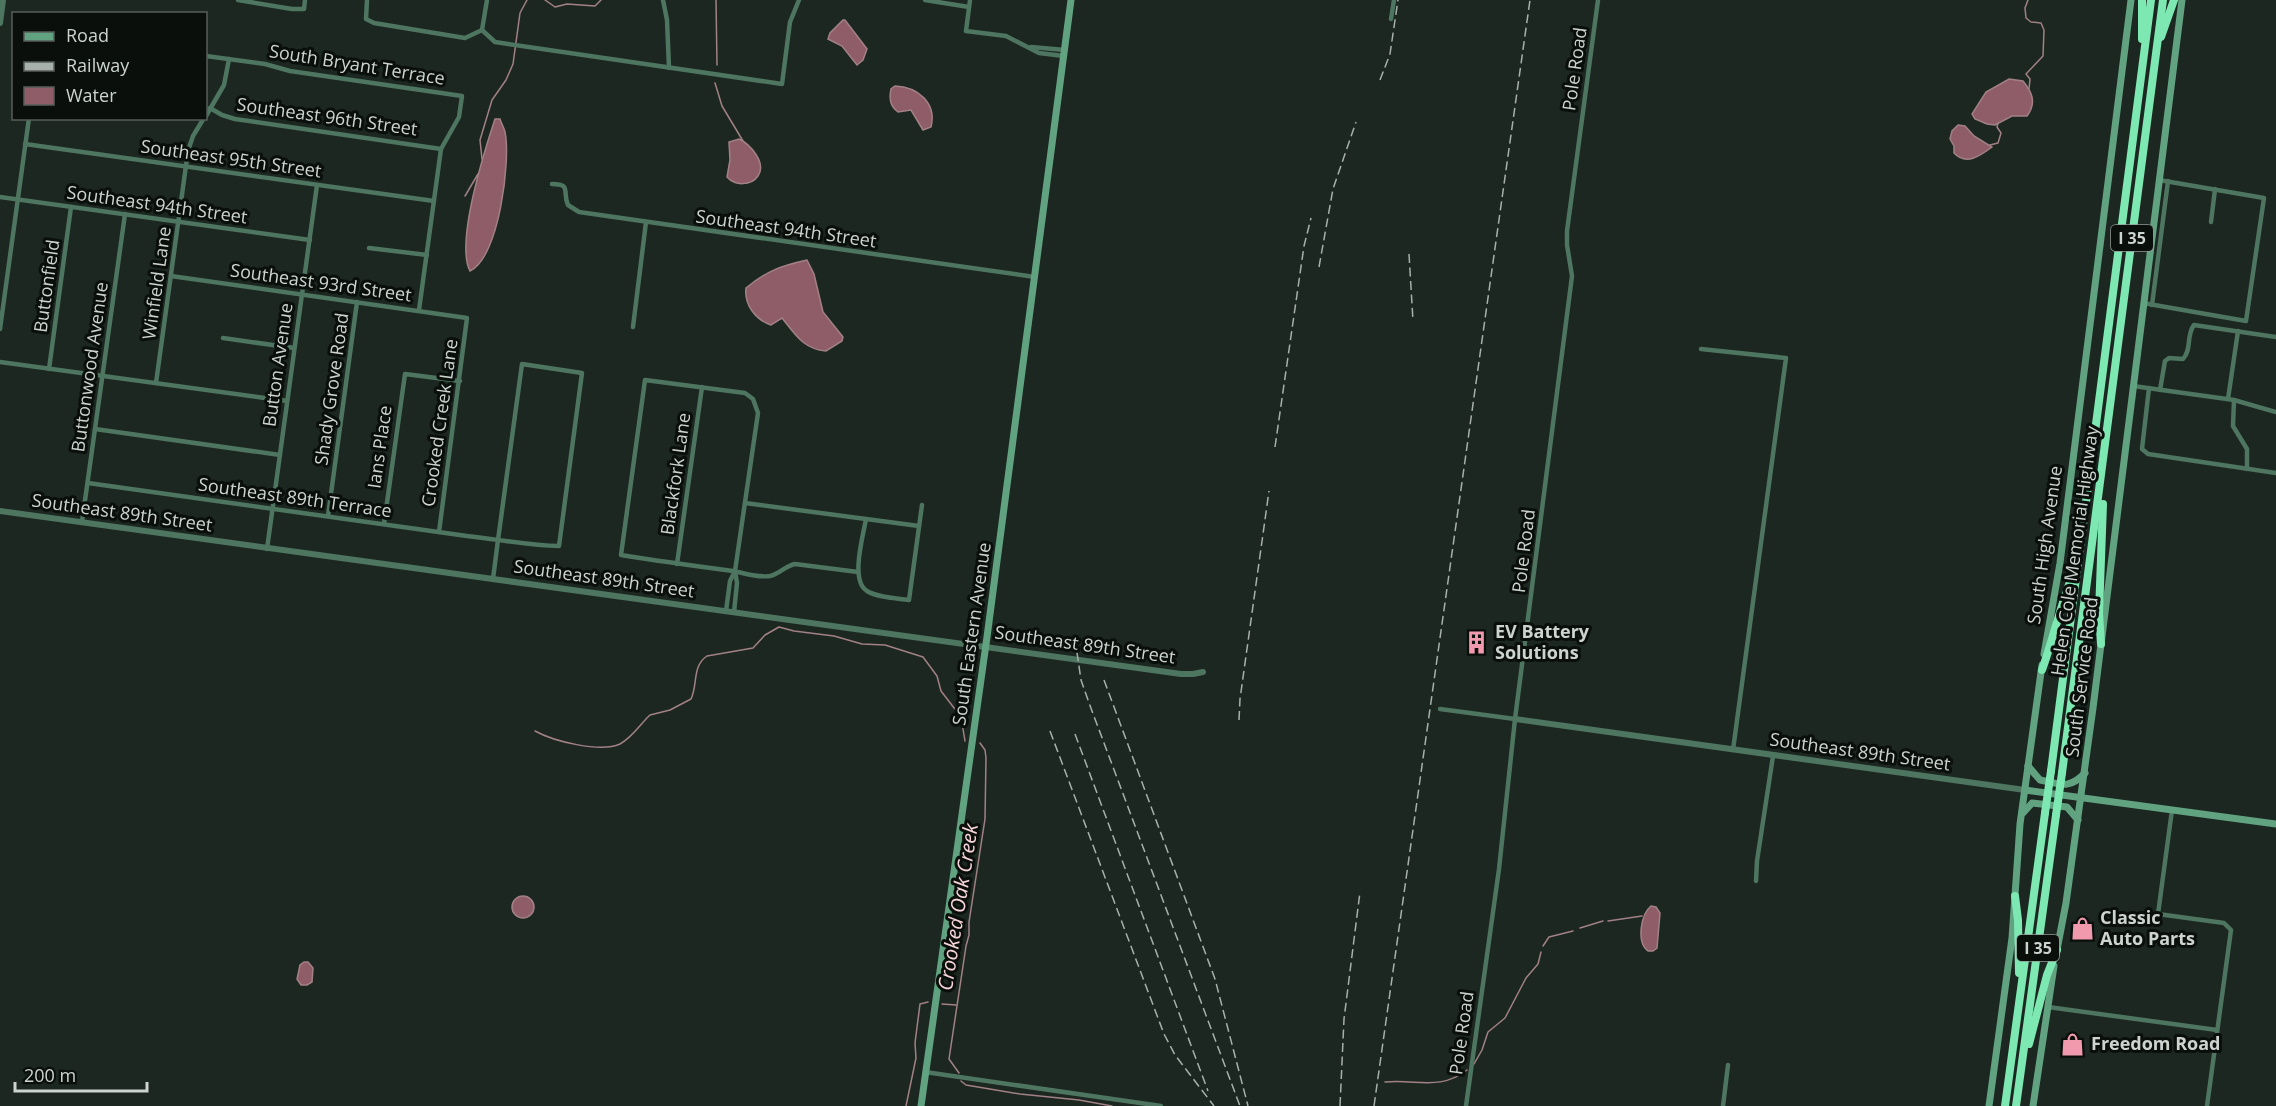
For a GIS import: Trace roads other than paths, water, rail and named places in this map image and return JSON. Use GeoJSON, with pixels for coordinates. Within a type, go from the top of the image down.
{"type":"FeatureCollection","features":[{"type":"Feature","properties":{"kind":"highway"},"geometry":{"type":"LineString","coordinates":[[2142,0],[2144,61]]}},
{"type":"Feature","properties":{"kind":"highway","name":"Helen Cole Memorial Highway"},"geometry":{"type":"LineString","coordinates":[[2005,1106],[2080,558],[2151,0]]}},
{"type":"Feature","properties":{"kind":"highway","name":"Helen Cole Memorial Highway"},"geometry":{"type":"LineString","coordinates":[[2016,1106],[2104,464],[2163,0]]}},
{"type":"Feature","properties":{"kind":"highway"},"geometry":{"type":"LineString","coordinates":[[2157,48],[2174,0]]}},
{"type":"Feature","properties":{"kind":"highway"},"geometry":{"type":"LineString","coordinates":[[2101,644],[2099,613],[2104,464]]}},
{"type":"Feature","properties":{"kind":"highway"},"geometry":{"type":"LineString","coordinates":[[2042,670],[2066,590],[2080,558]]}},
{"type":"Feature","properties":{"kind":"highway"},"geometry":{"type":"LineString","coordinates":[[2014,896],[2018,920],[2020,993]]}},
{"type":"Feature","properties":{"kind":"highway"},"geometry":{"type":"LineString","coordinates":[[2020,1082],[2047,975],[2057,950]]}},
{"type":"Feature","properties":{"kind":"main road","name":"South Eastern Avenue"},"geometry":{"type":"LineString","coordinates":[[921,1106],[986,646],[1071,0]]}},
{"type":"Feature","properties":{"kind":"main road","name":"South High Avenue"},"geometry":{"type":"LineString","coordinates":[[1989,1106],[2012,938],[2014,896],[2028,766],[2060,563],[2132,0]]}},
{"type":"Feature","properties":{"kind":"main road","name":"South Service Road"},"geometry":{"type":"LineString","coordinates":[[2033,1106],[2046,1007],[2066,903],[2085,773],[2182,0]]}},
{"type":"Feature","properties":{"kind":"main road"},"geometry":{"type":"LineString","coordinates":[[2028,766],[2040,780],[2070,785],[2085,773]]}},
{"type":"Feature","properties":{"kind":"main road","name":"Southeast 89th Street"},"geometry":{"type":"LineString","coordinates":[[2025,790],[2276,824]]}},
{"type":"Feature","properties":{"kind":"main road"},"geometry":{"type":"LineString","coordinates":[[2022,815],[2029,805],[2041,803],[2067,807],[2078,819]]}},
{"type":"Feature","properties":{"kind":"street"},"geometry":{"type":"LineString","coordinates":[[0,23],[3,0]]}},
{"type":"Feature","properties":{"kind":"street"},"geometry":{"type":"LineString","coordinates":[[238,0],[291,9],[304,9],[305,0]]}},
{"type":"Feature","properties":{"kind":"street"},"geometry":{"type":"LineString","coordinates":[[367,0],[366,19],[374,23],[465,38],[482,30]]}},
{"type":"Feature","properties":{"kind":"street"},"geometry":{"type":"LineString","coordinates":[[482,30],[487,0]]}},
{"type":"Feature","properties":{"kind":"street"},"geometry":{"type":"LineString","coordinates":[[663,0],[667,20],[669,68]]}},
{"type":"Feature","properties":{"kind":"street"},"geometry":{"type":"LineString","coordinates":[[482,30],[495,42],[782,84],[790,22],[799,0]]}},
{"type":"Feature","properties":{"kind":"street"},"geometry":{"type":"LineString","coordinates":[[924,0],[969,7]]}},
{"type":"Feature","properties":{"kind":"street"},"geometry":{"type":"LineString","coordinates":[[970,0],[966,31],[1006,36],[1039,53],[1065,53]]}},
{"type":"Feature","properties":{"kind":"street"},"geometry":{"type":"LineString","coordinates":[[1391,19],[1394,0]]}},
{"type":"Feature","properties":{"kind":"street","name":"Pole Road"},"geometry":{"type":"LineString","coordinates":[[1466,1106],[1499,868],[1515,719],[1572,276],[1567,231],[1598,0]]}},
{"type":"Feature","properties":{"kind":"street","name":"South Bryant Terrace"},"geometry":{"type":"LineString","coordinates":[[207,56],[265,64],[290,71],[462,96],[459,117],[441,149],[419,310]]}},
{"type":"Feature","properties":{"kind":"street","name":"Winfield Lane"},"geometry":{"type":"LineString","coordinates":[[207,112],[224,85],[229,59]]}},
{"type":"Feature","properties":{"kind":"street","name":"Southeast 96th Street"},"geometry":{"type":"LineString","coordinates":[[210,108],[235,119],[441,149]]}},
{"type":"Feature","properties":{"kind":"street"},"geometry":{"type":"LineString","coordinates":[[0,329],[29,120]]}},
{"type":"Feature","properties":{"kind":"street","name":"Winfield Lane"},"geometry":{"type":"LineString","coordinates":[[156,383],[189,145],[202,120]]}},
{"type":"Feature","properties":{"kind":"street","name":"Southeast 95th Street"},"geometry":{"type":"LineString","coordinates":[[25,144],[434,201]]}},
{"type":"Feature","properties":{"kind":"street"},"geometry":{"type":"LineString","coordinates":[[2142,307],[2152,305],[2246,321],[2264,198],[2159,180]]}},
{"type":"Feature","properties":{"kind":"street"},"geometry":{"type":"LineString","coordinates":[[2152,305],[2168,181]]}},
{"type":"Feature","properties":{"kind":"street","name":"Southeast 94th Street"},"geometry":{"type":"LineString","coordinates":[[552,184],[563,185],[566,188],[568,205],[579,212],[1035,277]]}},
{"type":"Feature","properties":{"kind":"street","name":"Button Avenue"},"geometry":{"type":"LineString","coordinates":[[267,549],[317,185]]}},
{"type":"Feature","properties":{"kind":"street"},"geometry":{"type":"LineString","coordinates":[[2211,222],[2215,189]]}},
{"type":"Feature","properties":{"kind":"street","name":"Southeast 94th Street"},"geometry":{"type":"LineString","coordinates":[[0,197],[310,240]]}},
{"type":"Feature","properties":{"kind":"street","name":"Buttonfield"},"geometry":{"type":"LineString","coordinates":[[49,369],[71,207]]}},
{"type":"Feature","properties":{"kind":"street","name":"Buttonwood Avenue"},"geometry":{"type":"LineString","coordinates":[[82,522],[125,214]]}},
{"type":"Feature","properties":{"kind":"street"},"geometry":{"type":"LineString","coordinates":[[633,327],[646,222]]}},
{"type":"Feature","properties":{"kind":"street"},"geometry":{"type":"LineString","coordinates":[[369,248],[427,255]]}},
{"type":"Feature","properties":{"kind":"street","name":"Southeast 93rd Street"},"geometry":{"type":"LineString","coordinates":[[171,276],[467,318]]}},
{"type":"Feature","properties":{"kind":"street","name":"Shady Grove Road"},"geometry":{"type":"LineString","coordinates":[[328,516],[357,302]]}},
{"type":"Feature","properties":{"kind":"street","name":"Crooked Creek Lane"},"geometry":{"type":"LineString","coordinates":[[439,532],[467,318]]}},
{"type":"Feature","properties":{"kind":"street"},"geometry":{"type":"LineString","coordinates":[[2160,390],[2164,361],[2169,358],[2183,359],[2187,355],[2191,328],[2194,325],[2276,337]]}},
{"type":"Feature","properties":{"kind":"street"},"geometry":{"type":"LineString","coordinates":[[2238,331],[2231,400],[2233,426],[2247,449],[2247,469]]}},
{"type":"Feature","properties":{"kind":"street"},"geometry":{"type":"LineString","coordinates":[[223,338],[294,348]]}},
{"type":"Feature","properties":{"kind":"street"},"geometry":{"type":"LineString","coordinates":[[1701,349],[1786,358],[1733,750]]}},
{"type":"Feature","properties":{"kind":"street"},"geometry":{"type":"LineString","coordinates":[[0,362],[287,401]]}},
{"type":"Feature","properties":{"kind":"street","name":"Southeast 89th Terrace"},"geometry":{"type":"LineString","coordinates":[[88,483],[498,540],[559,546],[582,372],[522,364],[498,540],[492,579]]}},
{"type":"Feature","properties":{"kind":"street","name":"Ians Place"},"geometry":{"type":"LineString","coordinates":[[384,524],[405,374],[460,381]]}},
{"type":"Feature","properties":{"kind":"street"},"geometry":{"type":"LineString","coordinates":[[730,612],[730,581],[735,571],[758,414],[753,399],[745,393],[645,380],[621,555],[677,564],[735,571],[769,576],[786,566],[795,564],[858,572]]}},
{"type":"Feature","properties":{"kind":"street"},"geometry":{"type":"LineString","coordinates":[[2133,386],[2231,400],[2276,412]]}},
{"type":"Feature","properties":{"kind":"street","name":"Blackfork Lane"},"geometry":{"type":"LineString","coordinates":[[677,564],[702,387]]}},
{"type":"Feature","properties":{"kind":"street"},"geometry":{"type":"LineString","coordinates":[[2148,388],[2142,449],[2144,451],[2154,456],[2276,473]]}},
{"type":"Feature","properties":{"kind":"street"},"geometry":{"type":"LineString","coordinates":[[95,429],[280,455]]}},
{"type":"Feature","properties":{"kind":"street"},"geometry":{"type":"LineString","coordinates":[[745,503],[919,526]]}},
{"type":"Feature","properties":{"kind":"street"},"geometry":{"type":"LineString","coordinates":[[866,519],[858,572],[860,583],[869,592],[909,600],[922,505]]}},
{"type":"Feature","properties":{"kind":"street","name":"Southeast 89th Street"},"geometry":{"type":"LineString","coordinates":[[0,511],[1181,674],[1203,672]]}},
{"type":"Feature","properties":{"kind":"street","name":"Southeast 89th Street"},"geometry":{"type":"LineString","coordinates":[[1440,709],[2025,790]]}},
{"type":"Feature","properties":{"kind":"street"},"geometry":{"type":"LineString","coordinates":[[1756,881],[1773,756]]}},
{"type":"Feature","properties":{"kind":"street"},"geometry":{"type":"LineString","coordinates":[[2172,810],[2158,914],[2224,924],[2230,928],[2207,1106]]}},
{"type":"Feature","properties":{"kind":"street"},"geometry":{"type":"LineString","coordinates":[[2046,1007],[2217,1030]]}},
{"type":"Feature","properties":{"kind":"street"},"geometry":{"type":"LineString","coordinates":[[1723,1106],[1728,1065]]}},
{"type":"Feature","properties":{"kind":"street"},"geometry":{"type":"LineString","coordinates":[[925,1072],[1161,1106]]}},
{"type":"Feature","properties":{"kind":"water"},"geometry":{"type":"Polygon","coordinates":[[[843,20],[867,49],[863,60],[857,65],[842,46],[828,39],[830,33],[843,20]]]}},
{"type":"Feature","properties":{"kind":"water"},"geometry":{"type":"Polygon","coordinates":[[[2009,79],[2023,81],[2029,89],[2033,102],[2027,116],[2012,116],[1995,125],[1975,119],[1972,114],[1986,92],[2009,79]]]}},
{"type":"Feature","properties":{"kind":"water"},"geometry":{"type":"Polygon","coordinates":[[[895,86],[911,89],[924,98],[931,111],[931,127],[923,130],[911,110],[898,112],[895,110],[890,96],[891,89],[895,86]]]}},
{"type":"Feature","properties":{"kind":"water"},"geometry":{"type":"Polygon","coordinates":[[[495,119],[500,119],[505,132],[506,145],[501,207],[489,248],[480,262],[470,271],[466,258],[469,219],[473,196],[495,119]]]}},
{"type":"Feature","properties":{"kind":"water"},"geometry":{"type":"Polygon","coordinates":[[[1958,125],[1965,126],[1974,136],[1992,147],[1973,158],[1959,157],[1954,153],[1954,146],[1950,139],[1952,131],[1958,125]]]}},
{"type":"Feature","properties":{"kind":"water"},"geometry":{"type":"Polygon","coordinates":[[[739,139],[752,149],[760,165],[758,176],[747,183],[734,182],[727,177],[730,160],[729,142],[739,139]]]}},
{"type":"Feature","properties":{"kind":"water"},"geometry":{"type":"Polygon","coordinates":[[[807,260],[814,274],[823,312],[843,337],[842,341],[826,351],[805,344],[782,318],[771,325],[760,320],[752,311],[747,300],[746,288],[767,273],[807,260]]]}},
{"type":"Feature","properties":{"kind":"water"},"geometry":{"type":"Polygon","coordinates":[[[523,896],[531,899],[534,907],[531,915],[523,918],[515,915],[512,907],[515,899],[523,896]]]}},
{"type":"Feature","properties":{"kind":"water"},"geometry":{"type":"Polygon","coordinates":[[[1651,906],[1656,907],[1660,913],[1657,948],[1648,951],[1642,941],[1641,928],[1642,921],[1651,906]]]}},
{"type":"Feature","properties":{"kind":"water"},"geometry":{"type":"Polygon","coordinates":[[[308,962],[313,968],[312,982],[301,985],[297,979],[300,965],[308,962]]]}},
{"type":"Feature","properties":{"kind":"waterway"},"geometry":{"type":"LineString","coordinates":[[482,159],[480,140],[492,100],[506,80],[513,64],[520,13],[527,0]]}},
{"type":"Feature","properties":{"kind":"waterway"},"geometry":{"type":"LineString","coordinates":[[545,0],[555,7],[567,4],[595,6],[601,0]]}},
{"type":"Feature","properties":{"kind":"waterway"},"geometry":{"type":"LineString","coordinates":[[716,0],[717,65]]}},
{"type":"Feature","properties":{"kind":"waterway"},"geometry":{"type":"LineString","coordinates":[[2028,0],[2025,8],[2026,18],[2031,22],[2041,23],[2044,30],[2043,56],[2026,74],[2030,79],[2029,89]]}},
{"type":"Feature","properties":{"kind":"waterway"},"geometry":{"type":"LineString","coordinates":[[715,83],[722,106],[743,141]]}},
{"type":"Feature","properties":{"kind":"waterway"},"geometry":{"type":"LineString","coordinates":[[1990,145],[1998,143],[2001,133],[1997,127],[1998,123]]}},
{"type":"Feature","properties":{"kind":"waterway"},"geometry":{"type":"LineString","coordinates":[[465,196],[478,174]]}},
{"type":"Feature","properties":{"kind":"waterway","name":"Crooked Oak Creek"},"geometry":{"type":"LineString","coordinates":[[535,731],[553,739],[577,745],[601,747],[620,744],[633,734],[650,715],[670,710],[691,699],[697,670],[707,656],[753,648],[765,635],[779,627],[834,636],[862,644],[885,645],[923,657],[937,676],[941,691],[961,717],[965,741]]}},
{"type":"Feature","properties":{"kind":"waterway","name":"Crooked Oak Creek"},"geometry":{"type":"LineString","coordinates":[[959,1073],[949,1059],[985,819],[986,758],[985,750],[980,743]]}},
{"type":"Feature","properties":{"kind":"waterway"},"geometry":{"type":"LineString","coordinates":[[1608,921],[1642,916]]}},
{"type":"Feature","properties":{"kind":"waterway"},"geometry":{"type":"LineString","coordinates":[[1580,928],[1603,921]]}},
{"type":"Feature","properties":{"kind":"waterway"},"geometry":{"type":"LineString","coordinates":[[1543,946],[1549,937],[1573,931]]}},
{"type":"Feature","properties":{"kind":"waterway"},"geometry":{"type":"LineString","coordinates":[[1474,1064],[1488,1032],[1505,1018],[1526,978],[1538,964],[1541,952]]}},
{"type":"Feature","properties":{"kind":"waterway"},"geometry":{"type":"LineString","coordinates":[[906,1106],[916,1058],[915,1043],[920,1004],[928,1002]]}},
{"type":"Feature","properties":{"kind":"waterway"},"geometry":{"type":"LineString","coordinates":[[942,1004],[956,1005]]}},
{"type":"Feature","properties":{"kind":"waterway"},"geometry":{"type":"LineString","coordinates":[[1385,1082],[1438,1082],[1467,1070]]}},
{"type":"Feature","properties":{"kind":"waterway","name":"Crooked Oak Creek"},"geometry":{"type":"LineString","coordinates":[[961,1081],[966,1085],[1020,1094],[1112,1106]]}},
{"type":"Feature","properties":{"kind":"railway"},"geometry":{"type":"LineString","coordinates":[[1380,80],[1390,54],[1398,0]]}},
{"type":"Feature","properties":{"kind":"railway"},"geometry":{"type":"LineString","coordinates":[[1374,1106],[1530,0]]}},
{"type":"Feature","properties":{"kind":"railway"},"geometry":{"type":"LineString","coordinates":[[1319,267],[1333,189],[1356,122]]}},
{"type":"Feature","properties":{"kind":"railway"},"geometry":{"type":"LineString","coordinates":[[1275,447],[1304,246],[1311,218]]}},
{"type":"Feature","properties":{"kind":"railway"},"geometry":{"type":"LineString","coordinates":[[1409,254],[1413,321]]}},
{"type":"Feature","properties":{"kind":"railway"},"geometry":{"type":"LineString","coordinates":[[1239,720],[1269,491]]}},
{"type":"Feature","properties":{"kind":"railway"},"geometry":{"type":"LineString","coordinates":[[1075,639],[1081,680],[1089,703],[1240,1106]]}},
{"type":"Feature","properties":{"kind":"railway"},"geometry":{"type":"LineString","coordinates":[[1104,680],[1215,979],[1248,1106]]}},
{"type":"Feature","properties":{"kind":"railway"},"geometry":{"type":"LineString","coordinates":[[1050,731],[1164,1034],[1175,1055],[1214,1106]]}},
{"type":"Feature","properties":{"kind":"railway"},"geometry":{"type":"LineString","coordinates":[[1075,734],[1208,1091]]}},
{"type":"Feature","properties":{"kind":"railway"},"geometry":{"type":"LineString","coordinates":[[1340,1106],[1344,1019],[1360,892]]}},
{"type":"Feature","properties":{"kind":"place","name":"EV Battery Solutions"},"geometry":{"type":"Point","coordinates":[1477,642]}},
{"type":"Feature","properties":{"kind":"place","name":"Classic Auto Parts"},"geometry":{"type":"Point","coordinates":[2082,928]}},
{"type":"Feature","properties":{"kind":"place","name":"Freedom Road"},"geometry":{"type":"Point","coordinates":[2073,1044]}}]}
